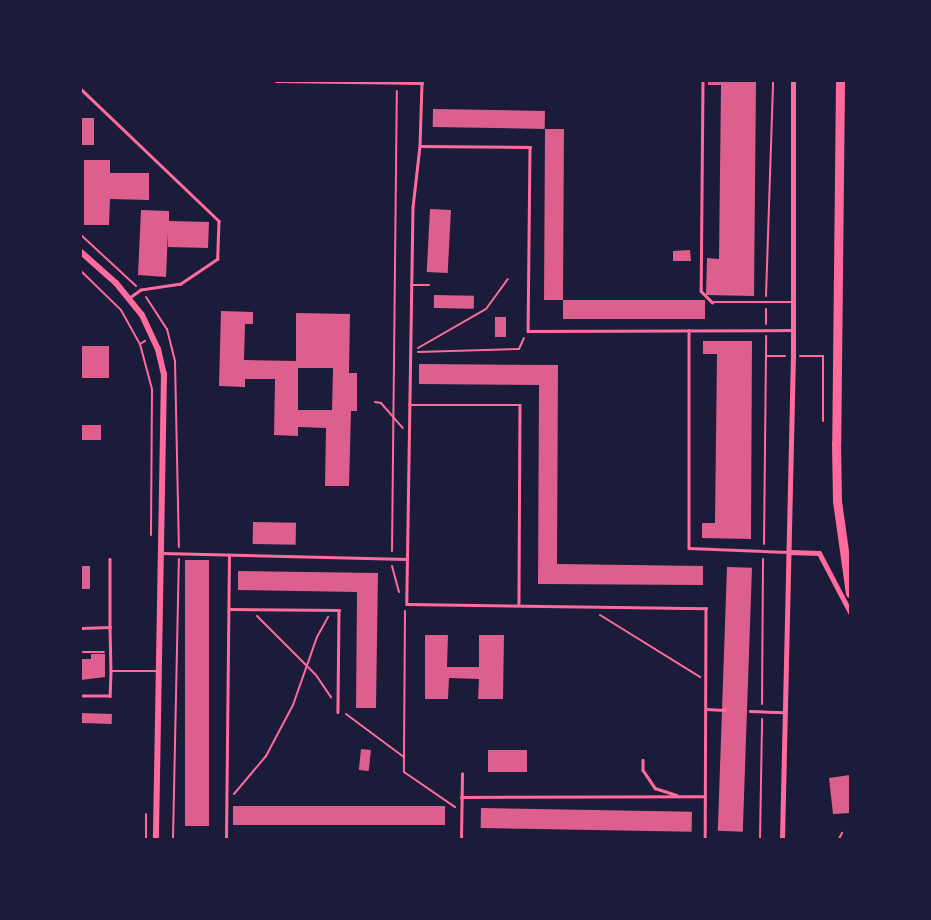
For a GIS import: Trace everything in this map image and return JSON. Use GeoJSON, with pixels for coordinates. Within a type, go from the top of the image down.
{"type":"FeatureCollection","features":[{"type":"Feature","properties":{"kind":"main road"},"geometry":{"type":"LineString","coordinates":[[840,81],[837,500],[850,593]]}},
{"type":"Feature","properties":{"kind":"street"},"geometry":{"type":"LineString","coordinates":[[782,839],[790,552],[793,330],[793,81]]}},
{"type":"Feature","properties":{"kind":"street"},"geometry":{"type":"LineString","coordinates":[[81,252],[130,298],[153,337],[164,381],[161,670],[156,839]]}},
{"type":"Feature","properties":{"kind":"street"},"geometry":{"type":"LineString","coordinates":[[790,552],[819,553],[850,612]]}},
{"type":"Feature","properties":{"kind":"lane"},"geometry":{"type":"LineString","coordinates":[[276,81],[422,83],[420,146],[412,207],[406,558],[407,604],[706,608],[705,839]]}},
{"type":"Feature","properties":{"kind":"lane"},"geometry":{"type":"LineString","coordinates":[[702,81],[701,292],[712,302],[793,302]]}},
{"type":"Feature","properties":{"kind":"lane"},"geometry":{"type":"LineString","coordinates":[[81,89],[219,221],[218,259],[181,284],[141,290],[130,298]]}},
{"type":"Feature","properties":{"kind":"lane"},"geometry":{"type":"LineString","coordinates":[[420,146],[530,147],[528,331],[793,330]]}},
{"type":"Feature","properties":{"kind":"lane"},"geometry":{"type":"LineString","coordinates":[[411,285],[429,285]]}},
{"type":"Feature","properties":{"kind":"lane"},"geometry":{"type":"LineString","coordinates":[[689,330],[689,548],[790,552]]}},
{"type":"Feature","properties":{"kind":"lane"},"geometry":{"type":"LineString","coordinates":[[409,405],[520,405],[519,606]]}},
{"type":"Feature","properties":{"kind":"lane"},"geometry":{"type":"LineString","coordinates":[[163,553],[406,558]]}},
{"type":"Feature","properties":{"kind":"lane"},"geometry":{"type":"LineString","coordinates":[[226,839],[230,555]]}},
{"type":"Feature","properties":{"kind":"lane"},"geometry":{"type":"LineString","coordinates":[[81,696],[110,696],[110,559]]}},
{"type":"Feature","properties":{"kind":"lane"},"geometry":{"type":"LineString","coordinates":[[229,609],[339,610],[338,712]]}},
{"type":"Feature","properties":{"kind":"lane"},"geometry":{"type":"LineString","coordinates":[[81,628],[110,627]]}},
{"type":"Feature","properties":{"kind":"lane"},"geometry":{"type":"LineString","coordinates":[[111,671],[161,670]]}},
{"type":"Feature","properties":{"kind":"lane"},"geometry":{"type":"LineString","coordinates":[[706,709],[725,710]]}},
{"type":"Feature","properties":{"kind":"lane"},"geometry":{"type":"LineString","coordinates":[[750,711],[785,712]]}},
{"type":"Feature","properties":{"kind":"lane"},"geometry":{"type":"LineString","coordinates":[[643,760],[643,770],[655,788],[681,796]]}},
{"type":"Feature","properties":{"kind":"lane"},"geometry":{"type":"LineString","coordinates":[[461,839],[462,774]]}},
{"type":"Feature","properties":{"kind":"lane"},"geometry":{"type":"LineString","coordinates":[[461,797],[705,796]]}},
{"type":"Feature","properties":{"kind":"path"},"geometry":{"type":"LineString","coordinates":[[762,704],[766,302],[773,81]]}},
{"type":"Feature","properties":{"kind":"path"},"geometry":{"type":"LineString","coordinates":[[397,84],[392,574],[402,600]]}},
{"type":"Feature","properties":{"kind":"path"},"geometry":{"type":"LineString","coordinates":[[81,271],[121,310],[140,344],[152,389],[151,544]]}},
{"type":"Feature","properties":{"kind":"path"},"geometry":{"type":"LineString","coordinates":[[410,352],[486,309],[508,279]]}},
{"type":"Feature","properties":{"kind":"path"},"geometry":{"type":"LineString","coordinates":[[140,344],[167,329]]}},
{"type":"Feature","properties":{"kind":"path"},"geometry":{"type":"LineString","coordinates":[[410,352],[519,349],[528,331]]}},
{"type":"Feature","properties":{"kind":"path"},"geometry":{"type":"LineString","coordinates":[[823,356],[823,421]]}},
{"type":"Feature","properties":{"kind":"path"},"geometry":{"type":"LineString","coordinates":[[375,402],[382,403],[408,434]]}},
{"type":"Feature","properties":{"kind":"path"},"geometry":{"type":"LineString","coordinates":[[407,604],[404,772],[455,807]]}},
{"type":"Feature","properties":{"kind":"path"},"geometry":{"type":"LineString","coordinates":[[586,606],[706,681]]}},
{"type":"Feature","properties":{"kind":"path"},"geometry":{"type":"LineString","coordinates":[[250,609],[308,667],[338,708],[404,757]]}},
{"type":"Feature","properties":{"kind":"path"},"geometry":{"type":"LineString","coordinates":[[226,804],[266,756],[308,667],[317,637],[332,610]]}},
{"type":"Feature","properties":{"kind":"path"},"geometry":{"type":"LineString","coordinates":[[81,652],[111,652]]}},
{"type":"Feature","properties":{"kind":"path"},"geometry":{"type":"LineString","coordinates":[[760,839],[762,718]]}},
{"type":"Feature","properties":{"kind":"path"},"geometry":{"type":"LineString","coordinates":[[146,809],[146,839]]}},
{"type":"Feature","properties":{"kind":"path"},"geometry":{"type":"LineString","coordinates":[[839,839],[842,833]]}},
{"type":"Feature","properties":{"kind":"building"},"geometry":{"type":"Polygon","coordinates":[[[708,81],[756,81],[754,296],[706,295],[707,258],[719,259],[721,85],[708,85],[708,81]]]}},
{"type":"Feature","properties":{"kind":"building"},"geometry":{"type":"Polygon","coordinates":[[[433,109],[545,111],[545,129],[433,127],[433,109]]]}},
{"type":"Feature","properties":{"kind":"building"},"geometry":{"type":"Polygon","coordinates":[[[81,118],[94,118],[94,145],[81,145],[81,118]]]}},
{"type":"Feature","properties":{"kind":"building"},"geometry":{"type":"Polygon","coordinates":[[[545,129],[564,129],[563,300],[544,300],[545,129]]]}},
{"type":"Feature","properties":{"kind":"building"},"geometry":{"type":"Polygon","coordinates":[[[84,160],[110,160],[110,173],[149,173],[149,200],[110,199],[109,225],[84,225],[84,160]]]}},
{"type":"Feature","properties":{"kind":"building"},"geometry":{"type":"Polygon","coordinates":[[[430,209],[451,210],[448,273],[427,272],[430,209]]]}},
{"type":"Feature","properties":{"kind":"building"},"geometry":{"type":"Polygon","coordinates":[[[141,210],[169,211],[169,221],[209,222],[208,248],[168,247],[168,232],[166,277],[138,275],[141,210]]]}},
{"type":"Feature","properties":{"kind":"building"},"geometry":{"type":"Polygon","coordinates":[[[690,250],[691,261],[673,261],[673,251],[690,250]]]}},
{"type":"Feature","properties":{"kind":"building"},"geometry":{"type":"Polygon","coordinates":[[[434,295],[474,296],[474,309],[434,308],[434,295]]]}},
{"type":"Feature","properties":{"kind":"building"},"geometry":{"type":"Polygon","coordinates":[[[563,300],[705,300],[705,319],[563,319],[563,300]]]}},
{"type":"Feature","properties":{"kind":"building"},"geometry":{"type":"Polygon","coordinates":[[[221,311],[253,312],[253,324],[245,324],[244,360],[296,361],[296,313],[350,314],[349,373],[357,373],[357,411],[351,411],[349,486],[325,486],[326,428],[298,427],[298,436],[274,435],[275,379],[245,379],[245,387],[219,386],[221,311]],[[298,368],[298,410],[332,410],[333,368],[298,368]]]}},
{"type":"Feature","properties":{"kind":"building"},"geometry":{"type":"Polygon","coordinates":[[[495,317],[506,317],[506,337],[495,337],[495,317]]]}},
{"type":"Feature","properties":{"kind":"building"},"geometry":{"type":"Polygon","coordinates":[[[703,341],[752,341],[751,539],[702,538],[702,523],[715,523],[717,354],[703,354],[703,341]]]}},
{"type":"Feature","properties":{"kind":"building"},"geometry":{"type":"Polygon","coordinates":[[[81,346],[109,346],[109,378],[81,378],[81,346]]]}},
{"type":"Feature","properties":{"kind":"building"},"geometry":{"type":"Polygon","coordinates":[[[419,364],[558,365],[557,564],[703,566],[703,585],[538,584],[539,385],[419,384],[419,364]]]}},
{"type":"Feature","properties":{"kind":"building"},"geometry":{"type":"Polygon","coordinates":[[[81,425],[101,425],[101,440],[81,440],[81,425]]]}},
{"type":"Feature","properties":{"kind":"building"},"geometry":{"type":"Polygon","coordinates":[[[253,522],[296,523],[296,545],[253,544],[253,522]]]}},
{"type":"Feature","properties":{"kind":"building"},"geometry":{"type":"Polygon","coordinates":[[[185,560],[209,560],[209,826],[185,826],[185,560]]]}},
{"type":"Feature","properties":{"kind":"building"},"geometry":{"type":"Polygon","coordinates":[[[81,566],[90,566],[90,589],[81,589],[81,566]]]}},
{"type":"Feature","properties":{"kind":"building"},"geometry":{"type":"Polygon","coordinates":[[[727,567],[752,568],[743,832],[718,831],[727,567]]]}},
{"type":"Feature","properties":{"kind":"building"},"geometry":{"type":"Polygon","coordinates":[[[238,571],[378,573],[376,708],[356,708],[357,592],[238,590],[238,571]]]}},
{"type":"Feature","properties":{"kind":"building"},"geometry":{"type":"Polygon","coordinates":[[[425,635],[448,635],[447,667],[479,667],[479,635],[504,635],[503,699],[478,699],[479,679],[449,678],[448,699],[425,699],[425,635]]]}},
{"type":"Feature","properties":{"kind":"building"},"geometry":{"type":"Polygon","coordinates":[[[91,654],[105,654],[105,677],[81,680],[81,659],[91,659],[91,654]]]}},
{"type":"Feature","properties":{"kind":"building"},"geometry":{"type":"Polygon","coordinates":[[[81,713],[112,714],[112,724],[81,723],[81,713]]]}},
{"type":"Feature","properties":{"kind":"building"},"geometry":{"type":"Polygon","coordinates":[[[361,749],[371,750],[369,771],[359,770],[361,749]]]}},
{"type":"Feature","properties":{"kind":"building"},"geometry":{"type":"Polygon","coordinates":[[[488,750],[527,750],[527,772],[488,772],[488,750]]]}},
{"type":"Feature","properties":{"kind":"building"},"geometry":{"type":"Polygon","coordinates":[[[850,775],[850,813],[833,814],[829,778],[850,775]]]}},
{"type":"Feature","properties":{"kind":"building"},"geometry":{"type":"Polygon","coordinates":[[[233,806],[445,806],[445,825],[233,825],[233,806]]]}},
{"type":"Feature","properties":{"kind":"building"},"geometry":{"type":"Polygon","coordinates":[[[481,808],[692,812],[692,832],[481,828],[481,808]]]}}]}
